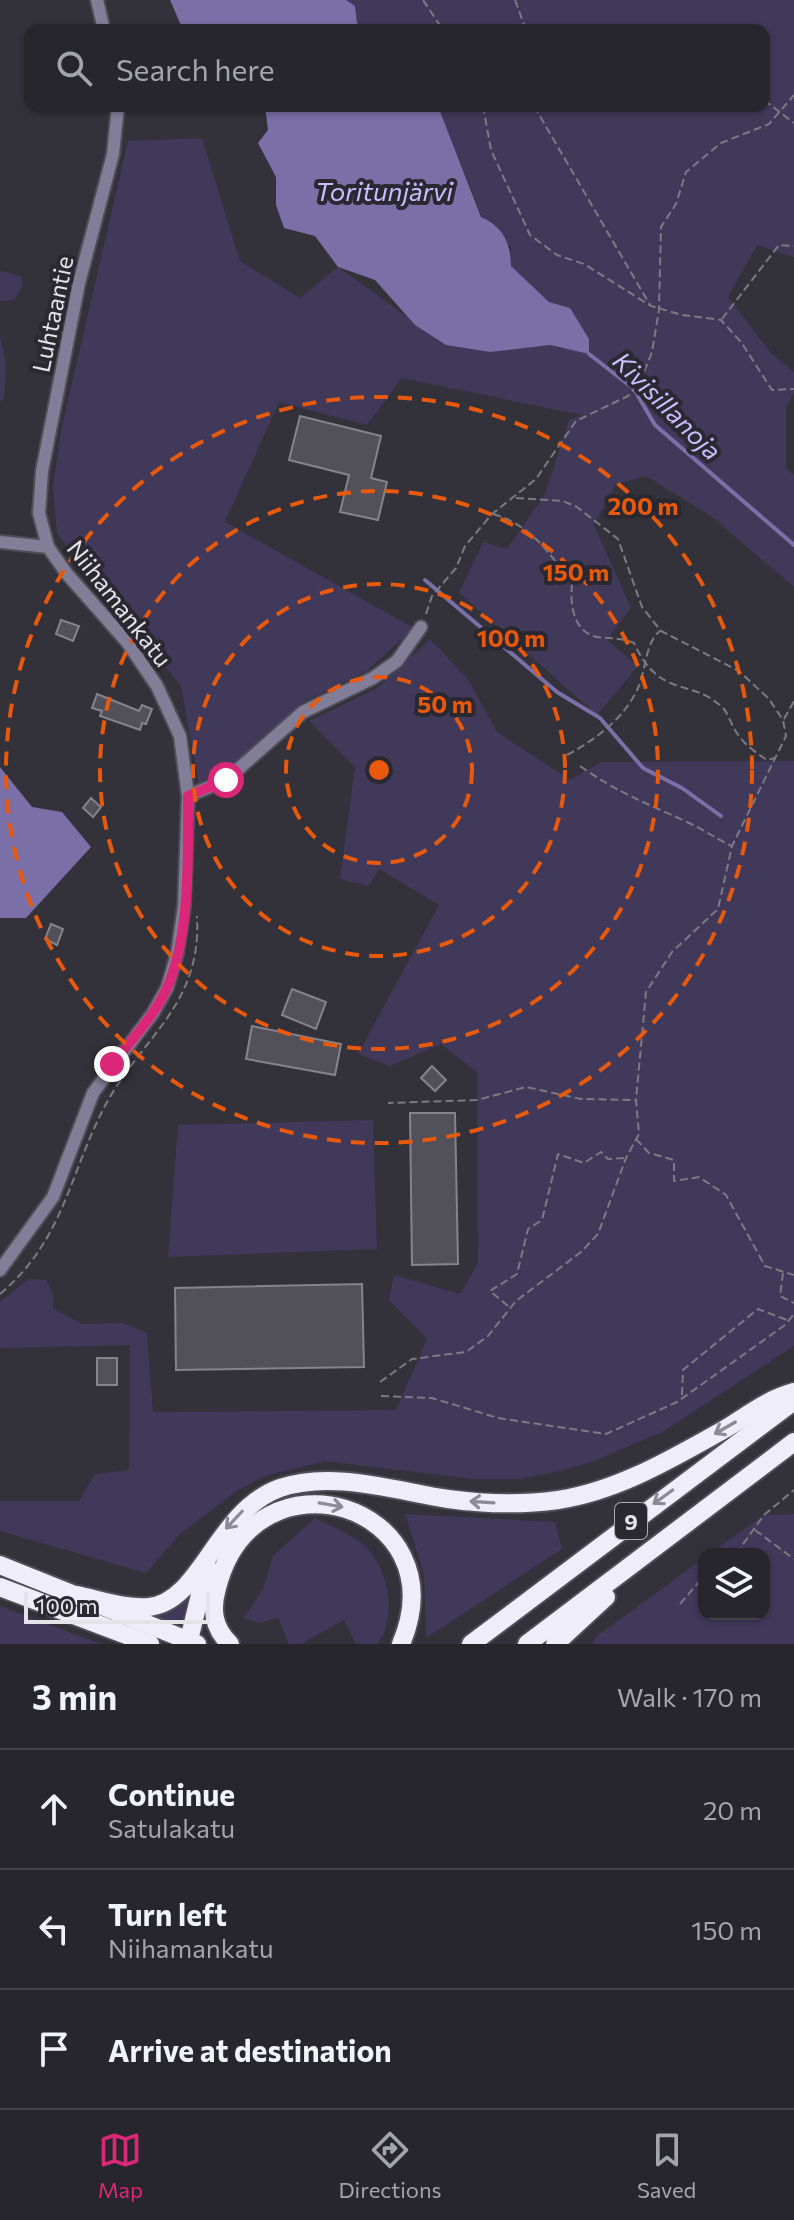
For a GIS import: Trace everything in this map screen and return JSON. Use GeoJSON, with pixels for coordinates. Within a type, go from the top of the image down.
{"type":"FeatureCollection","features":[{"type":"Feature","properties":{"kind":"highway"},"geometry":{"type":"LineString","coordinates":[[77,1595],[137,1606],[166,1603],[185,1588],[239,1513],[262,1496],[293,1484],[372,1486],[474,1502],[560,1500],[617,1484],[725,1428],[776,1396],[794,1392]]}},
{"type":"Feature","properties":{"kind":"highway","name":"9"},"geometry":{"type":"LineString","coordinates":[[471,1644],[794,1401]]}},
{"type":"Feature","properties":{"kind":"highway","name":"9"},"geometry":{"type":"LineString","coordinates":[[527,1644],[794,1442]]}},
{"type":"Feature","properties":{"kind":"highway"},"geometry":{"type":"LineString","coordinates":[[230,1644],[215,1622],[214,1599],[234,1548],[260,1519],[278,1509],[317,1502],[362,1513],[380,1526],[404,1559],[412,1585],[411,1604],[401,1644]]}},
{"type":"Feature","properties":{"kind":"highway"},"geometry":{"type":"LineString","coordinates":[[555,1644],[667,1538]]}},
{"type":"Feature","properties":{"kind":"highway"},"geometry":{"type":"LineString","coordinates":[[0,1565],[191,1643],[211,1552]]}},
{"type":"Feature","properties":{"kind":"highway"},"geometry":{"type":"LineString","coordinates":[[0,1587],[128,1639],[150,1644]]}},
{"type":"Feature","properties":{"kind":"street"},"geometry":{"type":"LineString","coordinates":[[97,0],[103,24]]}},
{"type":"Feature","properties":{"kind":"street","name":"Luhtaantie"},"geometry":{"type":"LineString","coordinates":[[42,533],[39,499],[42,471],[79,283],[113,154],[117,112]]}},
{"type":"Feature","properties":{"kind":"street","name":"Niihamankatu"},"geometry":{"type":"LineString","coordinates":[[0,1270],[53,1197],[93,1093],[153,1013],[167,988],[177,954],[184,906],[188,796],[187,769],[180,736],[157,686],[127,642],[67,574],[42,533]]}},
{"type":"Feature","properties":{"kind":"street"},"geometry":{"type":"LineString","coordinates":[[0,542],[48,547]]}},
{"type":"Feature","properties":{"kind":"street"},"geometry":{"type":"LineString","coordinates":[[188,796],[226,780],[303,712],[373,678],[397,661],[421,627]]}},
{"type":"Feature","properties":{"kind":"path"},"geometry":{"type":"LineString","coordinates":[[423,0],[439,24]]}},
{"type":"Feature","properties":{"kind":"path"},"geometry":{"type":"LineString","coordinates":[[515,0],[524,24]]}},
{"type":"Feature","properties":{"kind":"path"},"geometry":{"type":"LineString","coordinates":[[421,627],[432,596],[456,568],[465,546],[492,514],[516,498],[536,479],[576,421],[628,396],[639,384],[652,352],[659,310],[661,227],[676,204],[686,172],[721,143],[769,124],[794,95]]}},
{"type":"Feature","properties":{"kind":"path"},"geometry":{"type":"LineString","coordinates":[[770,104],[794,123]]}},
{"type":"Feature","properties":{"kind":"path"},"geometry":{"type":"LineString","coordinates":[[484,112],[491,150],[530,235],[557,255],[584,264],[659,310],[721,320],[741,342],[772,390],[794,389]]}},
{"type":"Feature","properties":{"kind":"path"},"geometry":{"type":"LineString","coordinates":[[538,112],[651,306]]}},
{"type":"Feature","properties":{"kind":"path"},"geometry":{"type":"LineString","coordinates":[[721,320],[779,245],[794,246]]}},
{"type":"Feature","properties":{"kind":"path"},"geometry":{"type":"LineString","coordinates":[[380,1382],[412,1359],[466,1352],[488,1336],[509,1307],[581,1252],[598,1234],[626,1158],[639,1134],[636,1100],[646,992],[672,952],[718,909],[732,846],[786,736],[783,720],[769,699],[739,671],[661,631],[642,607],[618,539],[577,507],[563,501],[516,498]]}},
{"type":"Feature","properties":{"kind":"path"},"geometry":{"type":"LineString","coordinates":[[492,514],[509,519],[550,550],[572,585],[569,605],[583,629],[595,637],[620,637],[634,643],[646,668],[678,688],[723,708],[737,734],[752,751],[767,760],[776,758]]}},
{"type":"Feature","properties":{"kind":"path"},"geometry":{"type":"LineString","coordinates":[[567,755],[611,726],[637,691],[646,668],[652,637],[661,631]]}},
{"type":"Feature","properties":{"kind":"path"},"geometry":{"type":"LineString","coordinates":[[783,720],[794,701]]}},
{"type":"Feature","properties":{"kind":"path"},"geometry":{"type":"LineString","coordinates":[[580,766],[617,793],[690,823],[732,846]]}},
{"type":"Feature","properties":{"kind":"path"},"geometry":{"type":"LineString","coordinates":[[0,1294],[37,1254],[59,1220],[105,1106],[178,1003],[191,967],[197,925],[193,909],[184,906]]}},
{"type":"Feature","properties":{"kind":"path"},"geometry":{"type":"LineString","coordinates":[[388,1103],[477,1100],[526,1087],[581,1099],[636,1100]]}},
{"type":"Feature","properties":{"kind":"path"},"geometry":{"type":"LineString","coordinates":[[636,1138],[649,1153],[674,1160],[674,1181],[699,1177],[726,1195],[765,1266],[794,1275]]}},
{"type":"Feature","properties":{"kind":"path"},"geometry":{"type":"LineString","coordinates":[[509,1307],[490,1291],[517,1274],[528,1229],[542,1220],[558,1154],[584,1163],[601,1152],[608,1159],[626,1158]]}},
{"type":"Feature","properties":{"kind":"path"},"geometry":{"type":"LineString","coordinates":[[784,1272],[780,1296],[794,1303]]}},
{"type":"Feature","properties":{"kind":"path"},"geometry":{"type":"LineString","coordinates":[[682,1396],[683,1370],[758,1309],[788,1321]]}},
{"type":"Feature","properties":{"kind":"path"},"geometry":{"type":"LineString","coordinates":[[381,1396],[432,1398],[498,1418],[606,1434],[677,1402],[794,1314]]}},
{"type":"Feature","properties":{"kind":"path"},"geometry":{"type":"LineString","coordinates":[[740,1548],[764,1515],[794,1490]]}},
{"type":"Feature","properties":{"kind":"path"},"geometry":{"type":"LineString","coordinates":[[754,1529],[794,1559]]}},
{"type":"Feature","properties":{"kind":"path"},"geometry":{"type":"LineString","coordinates":[[680,1604],[698,1583]]}},
{"type":"Feature","properties":{"kind":"shaded area"},"geometry":{"type":"Polygon","coordinates":[[[346,0],[794,0],[794,257],[757,245],[728,297],[771,353],[794,372],[794,392],[786,408],[786,468],[794,475],[794,587],[712,517],[646,476],[615,485],[594,525],[631,608],[607,640],[638,666],[597,715],[459,593],[483,542],[507,549],[545,494],[569,420],[581,415],[402,378],[367,425],[279,402],[225,522],[414,628],[367,671],[303,702],[257,748],[199,785],[181,686],[57,534],[53,486],[61,431],[128,141],[202,138],[240,261],[300,298],[338,267],[446,345],[490,352],[550,345],[562,349],[570,308],[549,302],[511,266],[511,247],[482,217],[440,112],[770,112],[770,24],[358,24],[355,6],[346,0]]]}},
{"type":"Feature","properties":{"kind":"shaded area"},"geometry":{"type":"Polygon","coordinates":[[[0,271],[21,276],[23,285],[14,300],[0,301],[0,271]]]}},
{"type":"Feature","properties":{"kind":"shaded area"},"geometry":{"type":"Polygon","coordinates":[[[0,336],[6,363],[4,399],[0,401],[0,336]]]}},
{"type":"Feature","properties":{"kind":"shaded area"},"geometry":{"type":"Polygon","coordinates":[[[430,639],[469,681],[497,732],[570,780],[601,762],[794,761],[794,1346],[664,1431],[592,1462],[551,1473],[517,1479],[473,1479],[325,1461],[265,1476],[235,1492],[180,1534],[146,1573],[0,1531],[0,1501],[79,1501],[95,1474],[129,1470],[130,1345],[0,1348],[0,1302],[28,1279],[46,1280],[53,1294],[53,1309],[82,1324],[123,1323],[147,1333],[153,1412],[396,1410],[427,1339],[389,1300],[394,1275],[460,1294],[478,1263],[477,1072],[441,1044],[390,1066],[358,1054],[439,905],[379,869],[369,886],[340,879],[355,767],[309,721],[377,688],[430,639]]]}},
{"type":"Feature","properties":{"kind":"shaded area"},"geometry":{"type":"Polygon","coordinates":[[[373,1120],[377,1249],[168,1257],[178,1125],[373,1120]]]}},
{"type":"Feature","properties":{"kind":"shaded area"},"geometry":{"type":"Polygon","coordinates":[[[405,1514],[555,1522],[562,1549],[426,1638],[424,1574],[405,1514]]]}},
{"type":"Feature","properties":{"kind":"shaded area"},"geometry":{"type":"Polygon","coordinates":[[[794,1514],[794,1644],[592,1644],[597,1636],[698,1562],[698,1620],[770,1620],[770,1548],[717,1548],[764,1515],[794,1514]]]}},
{"type":"Feature","properties":{"kind":"shaded area"},"geometry":{"type":"Polygon","coordinates":[[[315,1518],[360,1542],[378,1563],[389,1605],[384,1633],[377,1644],[356,1644],[344,1620],[301,1644],[289,1644],[278,1618],[258,1623],[244,1618],[263,1589],[273,1556],[315,1518]]]}},
{"type":"Feature","properties":{"kind":"shaded area"},"geometry":{"type":"Polygon","coordinates":[[[192,1592],[179,1628],[150,1616],[167,1611],[192,1592]]]}},
{"type":"Feature","properties":{"kind":"shaded area"},"geometry":{"type":"Polygon","coordinates":[[[0,1606],[101,1644],[0,1644],[0,1606]]]}},
{"type":"Feature","properties":{"kind":"water"},"geometry":{"type":"Polygon","coordinates":[[[170,0],[346,0],[355,6],[358,24],[180,24],[170,0]]]}},
{"type":"Feature","properties":{"kind":"water","name":"Toritunjärvi"},"geometry":{"type":"Polygon","coordinates":[[[266,112],[440,112],[481,217],[495,225],[504,237],[511,266],[549,302],[570,308],[589,339],[589,354],[550,345],[490,352],[446,345],[415,325],[375,280],[338,267],[315,236],[284,228],[276,205],[276,177],[258,143],[268,130],[266,112]]]}},
{"type":"Feature","properties":{"kind":"water"},"geometry":{"type":"Polygon","coordinates":[[[0,767],[32,807],[62,812],[91,847],[26,918],[0,918],[0,767]]]}},
{"type":"Feature","properties":{"kind":"building"},"geometry":{"type":"Polygon","coordinates":[[[300,416],[381,436],[371,478],[387,482],[378,520],[340,512],[349,475],[289,460],[300,416]]]}},
{"type":"Feature","properties":{"kind":"building"},"geometry":{"type":"Polygon","coordinates":[[[61,620],[79,626],[73,641],[56,634],[61,620]]]}},
{"type":"Feature","properties":{"kind":"building"},"geometry":{"type":"Polygon","coordinates":[[[97,694],[139,711],[142,705],[152,709],[146,724],[142,723],[140,730],[100,716],[102,711],[92,708],[97,694]]]}},
{"type":"Feature","properties":{"kind":"building"},"geometry":{"type":"Polygon","coordinates":[[[91,798],[101,807],[93,817],[83,808],[91,798]]]}},
{"type":"Feature","properties":{"kind":"building"},"geometry":{"type":"Polygon","coordinates":[[[51,924],[63,929],[57,945],[45,939],[51,924]]]}},
{"type":"Feature","properties":{"kind":"building"},"geometry":{"type":"Polygon","coordinates":[[[292,989],[326,1002],[316,1029],[282,1015],[292,989]]]}},
{"type":"Feature","properties":{"kind":"building"},"geometry":{"type":"Polygon","coordinates":[[[252,1026],[341,1044],[335,1075],[246,1059],[252,1026]]]}},
{"type":"Feature","properties":{"kind":"building"},"geometry":{"type":"Polygon","coordinates":[[[432,1066],[446,1080],[435,1091],[421,1078],[432,1066]]]}},
{"type":"Feature","properties":{"kind":"building"},"geometry":{"type":"Polygon","coordinates":[[[410,1113],[455,1113],[458,1264],[412,1265],[410,1113]]]}},
{"type":"Feature","properties":{"kind":"building"},"geometry":{"type":"Polygon","coordinates":[[[362,1284],[364,1367],[176,1370],[175,1288],[362,1284]]]}},
{"type":"Feature","properties":{"kind":"building"},"geometry":{"type":"Polygon","coordinates":[[[97,1358],[117,1358],[117,1385],[97,1385],[97,1358]]]}},
{"type":"Feature","properties":{"kind":"waterway","name":"Kivisillanoja"},"geometry":{"type":"LineString","coordinates":[[589,354],[634,389],[655,425],[794,545]]}},
{"type":"Feature","properties":{"kind":"waterway"},"geometry":{"type":"LineString","coordinates":[[425,580],[557,692],[600,718],[643,768],[682,788],[721,816]]}},
{"type":"Feature","properties":{"kind":"route"},"geometry":{"type":"LineString","coordinates":[[112,1064],[153,1013],[167,988],[173,969],[184,906],[188,796],[226,780]]}}]}
